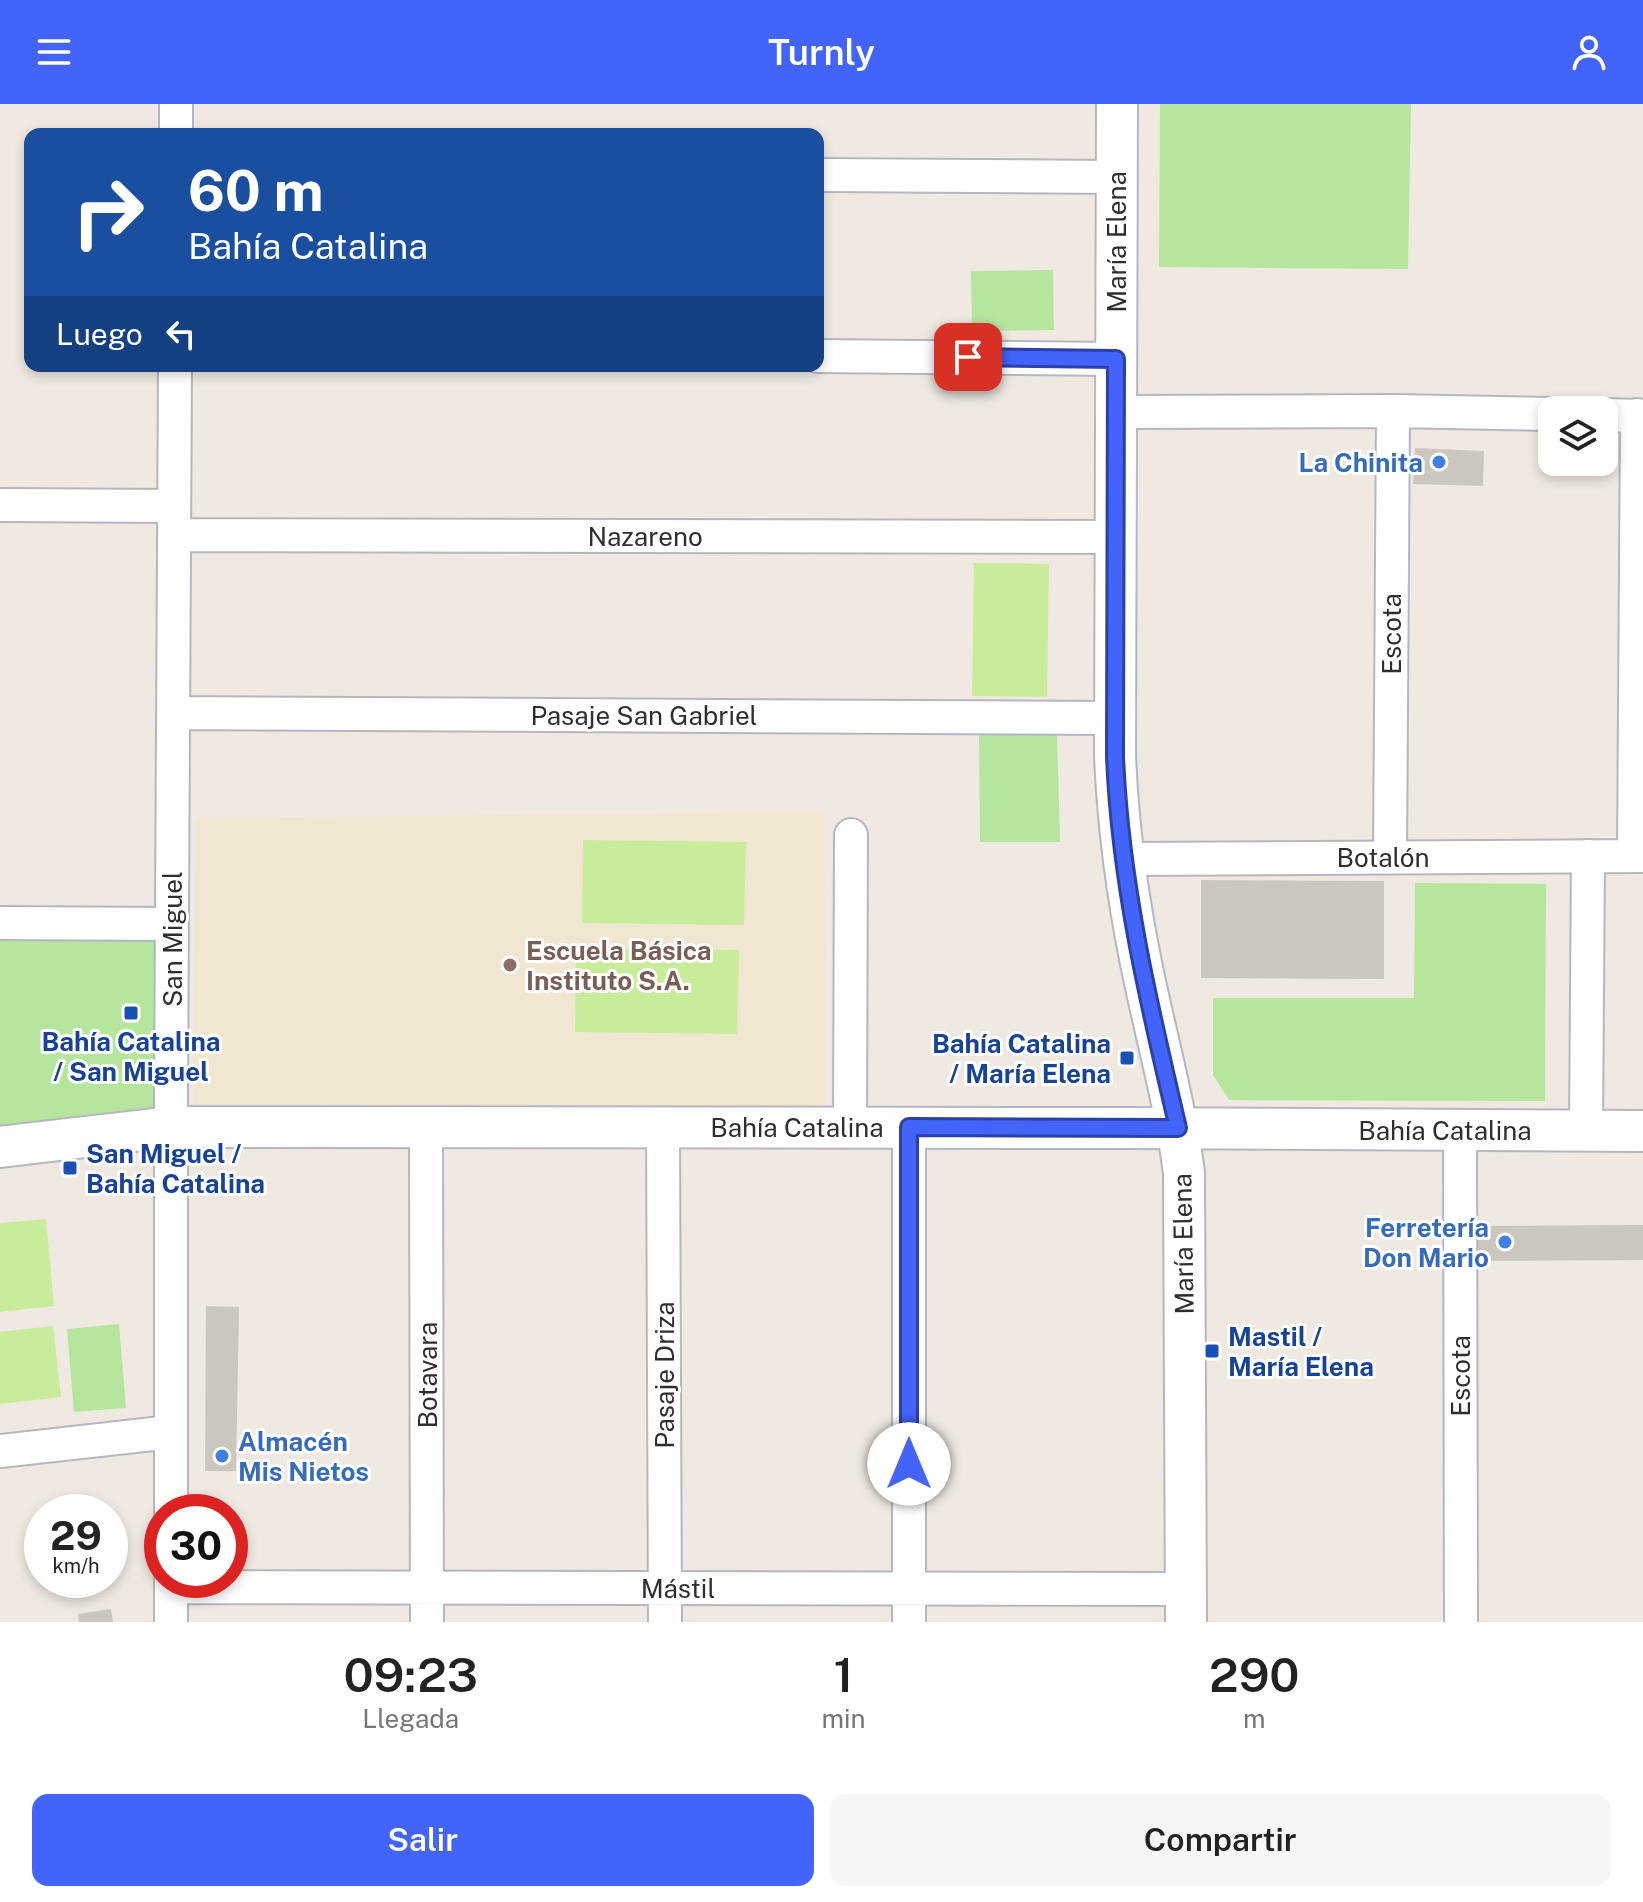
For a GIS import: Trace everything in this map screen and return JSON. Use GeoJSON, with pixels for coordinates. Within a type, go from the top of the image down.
{"type":"FeatureCollection","features":[{"type":"Feature","properties":{"kind":"street"},"geometry":{"type":"LineString","coordinates":[[176,104],[176,128]]}},
{"type":"Feature","properties":{"kind":"street","name":"María Elena"},"geometry":{"type":"LineString","coordinates":[[1117,104],[1117,810],[1138,950],[1178,1128],[1184,1173],[1186,1605]]}},
{"type":"Feature","properties":{"kind":"street"},"geometry":{"type":"LineString","coordinates":[[824,175],[1117,177]]}},
{"type":"Feature","properties":{"kind":"street"},"geometry":{"type":"LineString","coordinates":[[824,356],[1116,359]]}},
{"type":"Feature","properties":{"kind":"street","name":"San Miguel"},"geometry":{"type":"LineString","coordinates":[[171,1494],[175,372]]}},
{"type":"Feature","properties":{"kind":"street","name":"Escota"},"geometry":{"type":"LineString","coordinates":[[1390,857],[1393,411]]}},
{"type":"Feature","properties":{"kind":"street"},"geometry":{"type":"LineString","coordinates":[[1116,412],[1538,414]]}},
{"type":"Feature","properties":{"kind":"street"},"geometry":{"type":"LineString","coordinates":[[1618,415],[1640,416],[1639,856]]}},
{"type":"Feature","properties":{"kind":"street","name":"Nazareno"},"geometry":{"type":"LineString","coordinates":[[0,505],[174,520],[1115,537]]}},
{"type":"Feature","properties":{"kind":"street","name":"Pasaje San Gabriel"},"geometry":{"type":"LineString","coordinates":[[173,713],[1115,718]]}},
{"type":"Feature","properties":{"kind":"street"},"geometry":{"type":"LineString","coordinates":[[850,1127],[851,835]]}},
{"type":"Feature","properties":{"kind":"street"},"geometry":{"type":"LineString","coordinates":[[1586,1131],[1588,856]]}},
{"type":"Feature","properties":{"kind":"street","name":"Botalón"},"geometry":{"type":"LineString","coordinates":[[1123,859],[1639,856]]}},
{"type":"Feature","properties":{"kind":"street"},"geometry":{"type":"LineString","coordinates":[[0,923],[172,924]]}},
{"type":"Feature","properties":{"kind":"street","name":"Bahía Catalina"},"geometry":{"type":"LineString","coordinates":[[0,1147],[171,1127],[1643,1131]]}},
{"type":"Feature","properties":{"kind":"street","name":"Botavara"},"geometry":{"type":"LineString","coordinates":[[426,1127],[427,1622]]}},
{"type":"Feature","properties":{"kind":"street","name":"Pasaje Driza"},"geometry":{"type":"LineString","coordinates":[[663,1127],[665,1622]]}},
{"type":"Feature","properties":{"kind":"street"},"geometry":{"type":"LineString","coordinates":[[909,1127],[909,1622]]}},
{"type":"Feature","properties":{"kind":"street","name":"Escota"},"geometry":{"type":"LineString","coordinates":[[1460,1130],[1461,1622]]}},
{"type":"Feature","properties":{"kind":"street"},"geometry":{"type":"LineString","coordinates":[[0,1451],[171,1432]]}},
{"type":"Feature","properties":{"kind":"street","name":"Mástil"},"geometry":{"type":"LineString","coordinates":[[248,1584],[909,1588],[1186,1605]]}},
{"type":"Feature","properties":{"kind":"street"},"geometry":{"type":"LineString","coordinates":[[171,1598],[171,1622]]}},
{"type":"Feature","properties":{"kind":"shaded area","name":"Escuela Básica Instituto S.A."},"geometry":{"type":"Polygon","coordinates":[[[824,812],[826,1111],[193,1111],[196,818],[824,812]]]}},
{"type":"Feature","properties":{"kind":"green space"},"geometry":{"type":"Polygon","coordinates":[[[1160,104],[1411,104],[1408,269],[1159,267],[1160,104]]]}},
{"type":"Feature","properties":{"kind":"green space"},"geometry":{"type":"Polygon","coordinates":[[[1053,270],[1054,330],[972,331],[971,271],[1053,270]]]}},
{"type":"Feature","properties":{"kind":"green space"},"geometry":{"type":"Polygon","coordinates":[[[974,563],[1049,564],[1047,697],[972,696],[974,563]]]}},
{"type":"Feature","properties":{"kind":"green space"},"geometry":{"type":"Polygon","coordinates":[[[979,735],[1057,735],[1060,842],[980,842],[979,735]]]}},
{"type":"Feature","properties":{"kind":"green space"},"geometry":{"type":"Polygon","coordinates":[[[583,840],[746,842],[744,925],[582,923],[583,840]]]}},
{"type":"Feature","properties":{"kind":"green space"},"geometry":{"type":"Polygon","coordinates":[[[1415,883],[1546,884],[1545,1101],[1229,1100],[1213,1075],[1213,998],[1414,998],[1415,883]]]}},
{"type":"Feature","properties":{"kind":"green space"},"geometry":{"type":"Polygon","coordinates":[[[155,933],[159,1123],[0,1126],[0,935],[155,933]]]}},
{"type":"Feature","properties":{"kind":"green space"},"geometry":{"type":"Polygon","coordinates":[[[576,948],[739,950],[737,1034],[575,1032],[576,948]]]}},
{"type":"Feature","properties":{"kind":"green space"},"geometry":{"type":"Polygon","coordinates":[[[46,1219],[54,1306],[0,1312],[0,1223],[46,1219]]]}},
{"type":"Feature","properties":{"kind":"green space"},"geometry":{"type":"Polygon","coordinates":[[[119,1324],[126,1408],[74,1412],[67,1329],[119,1324]]]}},
{"type":"Feature","properties":{"kind":"green space"},"geometry":{"type":"Polygon","coordinates":[[[53,1326],[61,1397],[0,1404],[0,1332],[53,1326]]]}},
{"type":"Feature","properties":{"kind":"building"},"geometry":{"type":"Polygon","coordinates":[[[1415,448],[1484,451],[1483,486],[1413,484],[1415,448]]]}},
{"type":"Feature","properties":{"kind":"building"},"geometry":{"type":"Polygon","coordinates":[[[1201,880],[1384,881],[1384,979],[1201,978],[1201,880]]]}},
{"type":"Feature","properties":{"kind":"building"},"geometry":{"type":"Polygon","coordinates":[[[1643,1225],[1643,1260],[1471,1261],[1471,1226],[1643,1225]]]}},
{"type":"Feature","properties":{"kind":"building"},"geometry":{"type":"Polygon","coordinates":[[[206,1306],[239,1307],[236,1471],[205,1471],[206,1306]]]}},
{"type":"Feature","properties":{"kind":"building"},"geometry":{"type":"Polygon","coordinates":[[[111,1609],[113,1622],[79,1622],[78,1614],[111,1609]]]}},
{"type":"Feature","properties":{"kind":"place","name":"La Chinita"},"geometry":{"type":"Point","coordinates":[1439,462]}},
{"type":"Feature","properties":{"kind":"place","name":"Escuela Básica Instituto S.A."},"geometry":{"type":"Point","coordinates":[510,965]}},
{"type":"Feature","properties":{"kind":"place","name":"Bahía Catalina / San Miguel"},"geometry":{"type":"Point","coordinates":[131,1013]}},
{"type":"Feature","properties":{"kind":"place","name":"Bahía Catalina / María Elena"},"geometry":{"type":"Point","coordinates":[1127,1058]}},
{"type":"Feature","properties":{"kind":"place","name":"San Miguel / Bahía Catalina"},"geometry":{"type":"Point","coordinates":[70,1168]}},
{"type":"Feature","properties":{"kind":"place","name":"Ferretería Don Mario"},"geometry":{"type":"Point","coordinates":[1505,1242]}},
{"type":"Feature","properties":{"kind":"place","name":"Mastil / María Elena"},"geometry":{"type":"Point","coordinates":[1212,1351]}},
{"type":"Feature","properties":{"kind":"place","name":"Almacén Mis Nietos"},"geometry":{"type":"Point","coordinates":[222,1456]}},
{"type":"Feature","properties":{"kind":"route"},"geometry":{"type":"LineString","coordinates":[[909,1464],[909,1127],[1178,1128],[1130,909],[1117,810],[1116,359],[968,357]]}}]}
